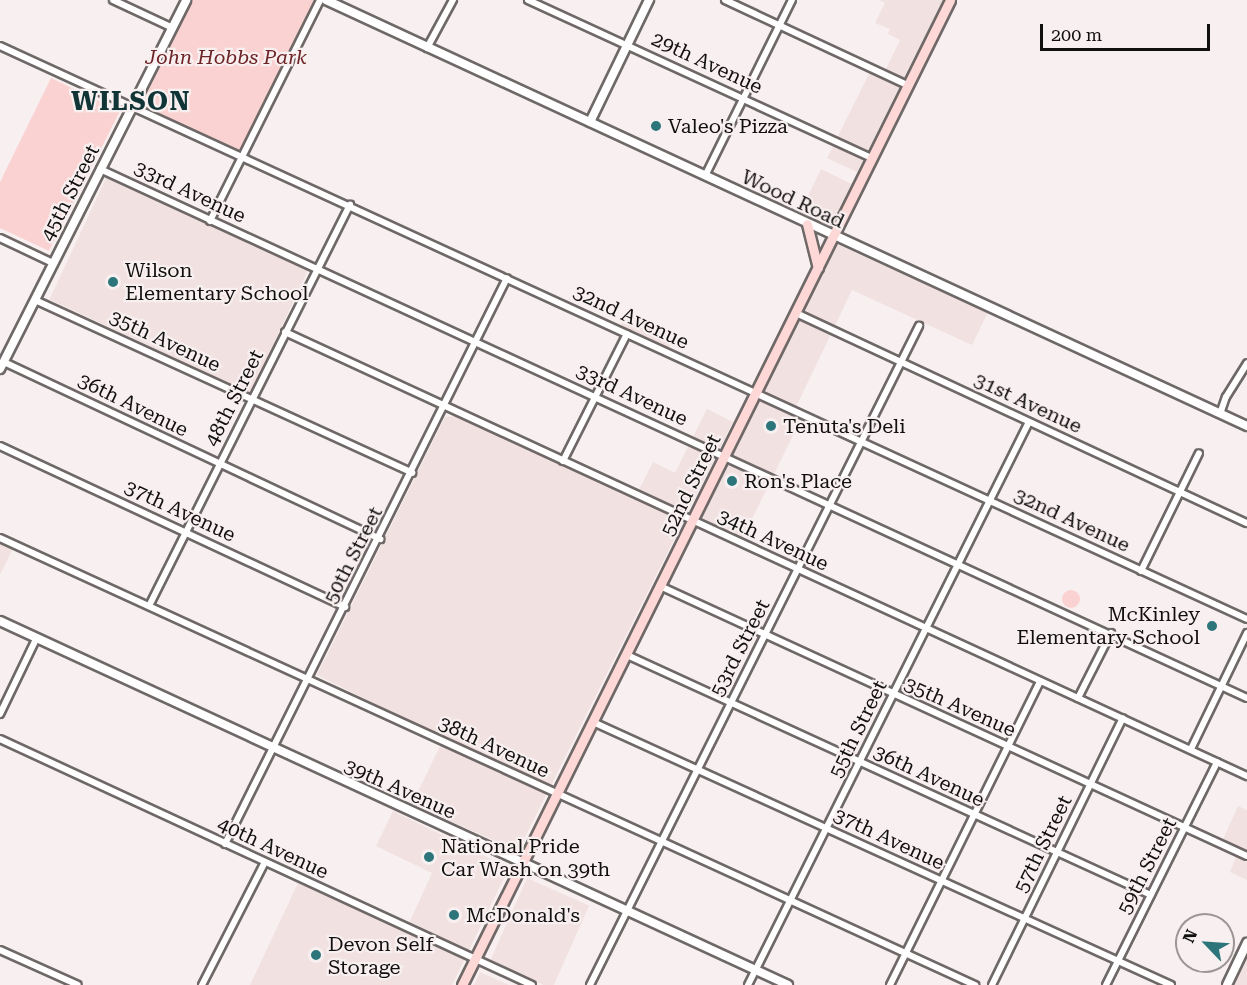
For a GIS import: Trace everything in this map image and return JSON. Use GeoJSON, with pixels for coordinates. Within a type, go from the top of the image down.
{"type":"FeatureCollection","features":[{"type":"Feature","properties":{"kind":"main road","name":"52nd Street"},"geometry":{"type":"LineString","coordinates":[[462,985],[950,0]]}},
{"type":"Feature","properties":{"kind":"main road"},"geometry":{"type":"LineString","coordinates":[[807,224],[818,268]]}},
{"type":"Feature","properties":{"kind":"main road","name":"39th Avenue"},"geometry":{"type":"LineString","coordinates":[[0,621],[788,985]]}},
{"type":"Feature","properties":{"kind":"street"},"geometry":{"type":"LineString","coordinates":[[113,0],[173,28]]}},
{"type":"Feature","properties":{"kind":"street","name":"45th Street"},"geometry":{"type":"LineString","coordinates":[[2,366],[186,0]]}},
{"type":"Feature","properties":{"kind":"street"},"geometry":{"type":"LineString","coordinates":[[210,221],[320,0]]}},
{"type":"Feature","properties":{"kind":"street","name":"Wood Road"},"geometry":{"type":"LineString","coordinates":[[326,0],[834,237],[1247,426]]}},
{"type":"Feature","properties":{"kind":"street"},"geometry":{"type":"LineString","coordinates":[[428,48],[453,0]]}},
{"type":"Feature","properties":{"kind":"street","name":"29th Avenue"},"geometry":{"type":"LineString","coordinates":[[528,0],[872,158]]}},
{"type":"Feature","properties":{"kind":"street"},"geometry":{"type":"LineString","coordinates":[[590,122],[649,0]]}},
{"type":"Feature","properties":{"kind":"street"},"geometry":{"type":"LineString","coordinates":[[725,0],[908,85]]}},
{"type":"Feature","properties":{"kind":"street"},"geometry":{"type":"LineString","coordinates":[[705,176],[792,0]]}},
{"type":"Feature","properties":{"kind":"street","name":"32nd Avenue"},"geometry":{"type":"LineString","coordinates":[[0,46],[1247,619]]}},
{"type":"Feature","properties":{"kind":"street","name":"33rd Avenue"},"geometry":{"type":"LineString","coordinates":[[100,168],[210,221],[596,396],[1247,698]]}},
{"type":"Feature","properties":{"kind":"street","name":"48th Street"},"geometry":{"type":"LineString","coordinates":[[149,606],[350,205]]}},
{"type":"Feature","properties":{"kind":"street"},"geometry":{"type":"LineString","coordinates":[[0,238],[53,263]]}},
{"type":"Feature","properties":{"kind":"street","name":"50th Street"},"geometry":{"type":"LineString","coordinates":[[225,844],[447,405],[507,278]]}},
{"type":"Feature","properties":{"kind":"street","name":"35th Avenue"},"geometry":{"type":"LineString","coordinates":[[35,300],[412,473]]}},
{"type":"Feature","properties":{"kind":"street","name":"31st Avenue"},"geometry":{"type":"LineString","coordinates":[[796,313],[1247,523]]}},
{"type":"Feature","properties":{"kind":"street","name":"53rd Street"},"geometry":{"type":"LineString","coordinates":[[590,985],[919,326]]}},
{"type":"Feature","properties":{"kind":"street","name":"34th Avenue"},"geometry":{"type":"LineString","coordinates":[[285,332],[1247,776]]}},
{"type":"Feature","properties":{"kind":"street"},"geometry":{"type":"LineString","coordinates":[[563,461],[627,334]]}},
{"type":"Feature","properties":{"kind":"street"},"geometry":{"type":"LineString","coordinates":[[1220,414],[1226,396],[1247,363]]}},
{"type":"Feature","properties":{"kind":"street","name":"36th Avenue"},"geometry":{"type":"LineString","coordinates":[[2,366],[380,539]]}},
{"type":"Feature","properties":{"kind":"street","name":"55th Street"},"geometry":{"type":"LineString","coordinates":[[748,985],[1029,422]]}},
{"type":"Feature","properties":{"kind":"street","name":"37th Avenue"},"geometry":{"type":"LineString","coordinates":[[0,446],[345,607]]}},
{"type":"Feature","properties":{"kind":"street"},"geometry":{"type":"LineString","coordinates":[[1141,571],[1199,453]]}},
{"type":"Feature","properties":{"kind":"street","name":"38th Avenue"},"geometry":{"type":"LineString","coordinates":[[0,538],[975,985]]}},
{"type":"Feature","properties":{"kind":"street","name":"35th Avenue"},"geometry":{"type":"LineString","coordinates":[[660,586],[892,695],[1247,856]]}},
{"type":"Feature","properties":{"kind":"street"},"geometry":{"type":"LineString","coordinates":[[1078,698],[1111,633]]}},
{"type":"Feature","properties":{"kind":"street"},"geometry":{"type":"LineString","coordinates":[[1191,749],[1247,633]]}},
{"type":"Feature","properties":{"kind":"street"},"geometry":{"type":"LineString","coordinates":[[0,714],[37,638]]}},
{"type":"Feature","properties":{"kind":"street","name":"36th Avenue"},"geometry":{"type":"LineString","coordinates":[[627,655],[1151,895]]}},
{"type":"Feature","properties":{"kind":"street"},"geometry":{"type":"LineString","coordinates":[[890,985],[976,816],[1040,682]]}},
{"type":"Feature","properties":{"kind":"street","name":"57th Street"},"geometry":{"type":"LineString","coordinates":[[992,985],[1123,718]]}},
{"type":"Feature","properties":{"kind":"street","name":"37th Avenue"},"geometry":{"type":"LineString","coordinates":[[593,722],[1171,985]]}},
{"type":"Feature","properties":{"kind":"street","name":"40th Avenue"},"geometry":{"type":"LineString","coordinates":[[0,739],[532,985]]}},
{"type":"Feature","properties":{"kind":"street","name":"59th Street"},"geometry":{"type":"LineString","coordinates":[[1106,985],[1217,762]]}},
{"type":"Feature","properties":{"kind":"street"},"geometry":{"type":"LineString","coordinates":[[202,985],[265,862]]}},
{"type":"Feature","properties":{"kind":"street"},"geometry":{"type":"LineString","coordinates":[[1229,984],[1247,943]]}},
{"type":"Feature","properties":{"kind":"street"},"geometry":{"type":"LineString","coordinates":[[0,950],[78,985]]}},
{"type":"Feature","properties":{"kind":"shaded area"},"geometry":{"type":"Polygon","coordinates":[[[879,0],[943,0],[857,172],[827,158],[870,72],[882,77],[900,40],[888,34],[890,29],[875,23],[885,3],[879,0]]]}},
{"type":"Feature","properties":{"kind":"shaded area"},"geometry":{"type":"Polygon","coordinates":[[[821,169],[852,184],[831,226],[800,211],[821,169]]]}},
{"type":"Feature","properties":{"kind":"shaded area"},"geometry":{"type":"Polygon","coordinates":[[[107,176],[308,270],[251,393],[50,299],[107,176]]]}},
{"type":"Feature","properties":{"kind":"shaded area"},"geometry":{"type":"Polygon","coordinates":[[[836,244],[988,312],[972,345],[852,290],[795,409],[804,413],[743,537],[700,518],[836,244]]]}},
{"type":"Feature","properties":{"kind":"shaded area"},"geometry":{"type":"Polygon","coordinates":[[[628,310],[676,333],[668,349],[620,326],[628,310]]]}},
{"type":"Feature","properties":{"kind":"shaded area"},"geometry":{"type":"Polygon","coordinates":[[[707,409],[733,422],[518,851],[412,804],[444,738],[317,675],[445,417],[457,416],[635,498],[653,462],[675,473],[707,409]]]}},
{"type":"Feature","properties":{"kind":"shaded area"},"geometry":{"type":"Polygon","coordinates":[[[0,542],[13,548],[0,575],[0,542]]]}},
{"type":"Feature","properties":{"kind":"shaded area"},"geometry":{"type":"Polygon","coordinates":[[[1238,806],[1247,810],[1247,880],[1230,872],[1238,852],[1221,844],[1238,806]]]}},
{"type":"Feature","properties":{"kind":"shaded area"},"geometry":{"type":"Polygon","coordinates":[[[393,811],[509,868],[452,985],[250,985],[298,883],[405,932],[432,873],[376,846],[393,811]]]}},
{"type":"Feature","properties":{"kind":"shaded area"},"geometry":{"type":"Polygon","coordinates":[[[527,878],[589,906],[554,985],[544,985],[490,961],[527,878]]]}},
{"type":"Feature","properties":{"kind":"shaded area"},"geometry":{"type":"Polygon","coordinates":[[[1247,948],[1247,985],[1227,985],[1247,948]]]}},
{"type":"Feature","properties":{"kind":"shaded area"},"geometry":{"type":"Polygon","coordinates":[[[480,972],[509,985],[474,985],[480,972]]]}},
{"type":"Feature","properties":{"kind":"green space","name":"John Hobbs Park"},"geometry":{"type":"Polygon","coordinates":[[[192,0],[314,0],[239,153],[141,106],[192,0]]]}},
{"type":"Feature","properties":{"kind":"green space"},"geometry":{"type":"Polygon","coordinates":[[[51,78],[120,111],[49,251],[0,228],[0,182],[51,78]]]}},
{"type":"Feature","properties":{"kind":"green space"},"geometry":{"type":"Polygon","coordinates":[[[1071,590],[1077,593],[1080,599],[1077,605],[1071,608],[1065,605],[1062,599],[1065,593],[1071,590]]]}},
{"type":"Feature","properties":{"kind":"place","name":"Valeo's Pizza"},"geometry":{"type":"Point","coordinates":[656,126]}},
{"type":"Feature","properties":{"kind":"place","name":"Wilson Elementary School"},"geometry":{"type":"Point","coordinates":[113,282]}},
{"type":"Feature","properties":{"kind":"place","name":"Tenuta's Deli"},"geometry":{"type":"Point","coordinates":[771,426]}},
{"type":"Feature","properties":{"kind":"place","name":"Ron's Place"},"geometry":{"type":"Point","coordinates":[732,481]}},
{"type":"Feature","properties":{"kind":"place","name":"McKinley Elementary School"},"geometry":{"type":"Point","coordinates":[1212,626]}},
{"type":"Feature","properties":{"kind":"place","name":"National Pride Car Wash on 39th"},"geometry":{"type":"Point","coordinates":[429,857]}},
{"type":"Feature","properties":{"kind":"place","name":"McDonald's"},"geometry":{"type":"Point","coordinates":[454,915]}},
{"type":"Feature","properties":{"kind":"place","name":"Devon Self Storage"},"geometry":{"type":"Point","coordinates":[316,955]}},
{"type":"Feature","properties":{"kind":"district","name":"WILSON"},"geometry":{"type":"Point","coordinates":[131,102]}}]}
